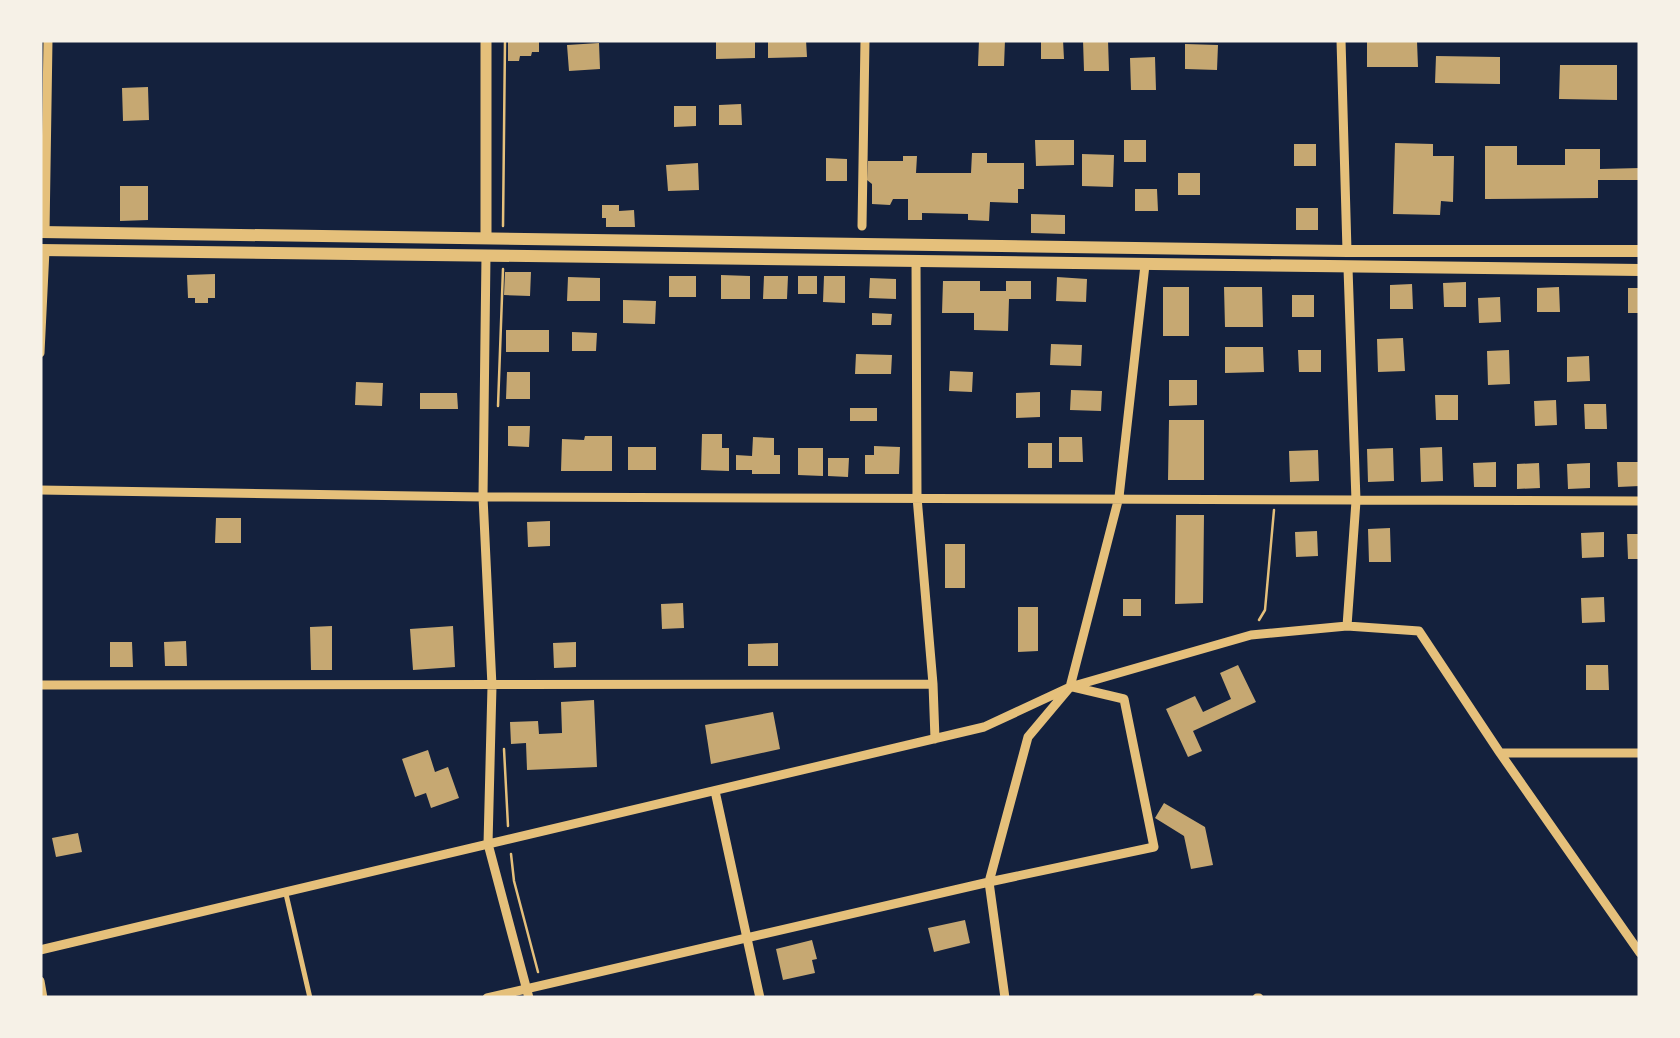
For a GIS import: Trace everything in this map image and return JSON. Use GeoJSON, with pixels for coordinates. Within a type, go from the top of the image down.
{"type":"FeatureCollection","features":[{"type":"Feature","properties":{"kind":"main road"},"geometry":{"type":"LineString","coordinates":[[1640,251],[1148,249],[42,232],[42,250],[1640,270]]}},
{"type":"Feature","properties":{"kind":"main road"},"geometry":{"type":"LineString","coordinates":[[486,238],[486,254]]}},
{"type":"Feature","properties":{"kind":"main road"},"geometry":{"type":"LineString","coordinates":[[916,244],[916,260]]}},
{"type":"Feature","properties":{"kind":"main road"},"geometry":{"type":"LineString","coordinates":[[1145,264],[1148,249]]}},
{"type":"Feature","properties":{"kind":"main road"},"geometry":{"type":"LineString","coordinates":[[1348,251],[1348,268]]}},
{"type":"Feature","properties":{"kind":"street"},"geometry":{"type":"LineString","coordinates":[[42,232],[48,40]]}},
{"type":"Feature","properties":{"kind":"street"},"geometry":{"type":"LineString","coordinates":[[486,40],[486,238]]}},
{"type":"Feature","properties":{"kind":"street"},"geometry":{"type":"LineString","coordinates":[[862,226],[865,40]]}},
{"type":"Feature","properties":{"kind":"street"},"geometry":{"type":"LineString","coordinates":[[1341,40],[1348,251]]}},
{"type":"Feature","properties":{"kind":"street"},"geometry":{"type":"LineString","coordinates":[[40,353],[42,250]]}},
{"type":"Feature","properties":{"kind":"street"},"geometry":{"type":"LineString","coordinates":[[486,254],[483,497],[492,686],[488,844],[527,994]]}},
{"type":"Feature","properties":{"kind":"street"},"geometry":{"type":"LineString","coordinates":[[916,260],[917,498],[935,739]]}},
{"type":"Feature","properties":{"kind":"street"},"geometry":{"type":"LineString","coordinates":[[1004,998],[988,882],[1028,737],[1070,687],[1118,498],[1145,264]]}},
{"type":"Feature","properties":{"kind":"street"},"geometry":{"type":"LineString","coordinates":[[1347,626],[1356,501],[1348,268]]}},
{"type":"Feature","properties":{"kind":"street"},"geometry":{"type":"LineString","coordinates":[[40,490],[483,497],[1640,500]]}},
{"type":"Feature","properties":{"kind":"street"},"geometry":{"type":"LineString","coordinates":[[40,950],[984,727],[1070,687],[1251,635],[1347,626],[1419,631],[1640,952]]}},
{"type":"Feature","properties":{"kind":"street"},"geometry":{"type":"LineString","coordinates":[[40,685],[933,684]]}},
{"type":"Feature","properties":{"kind":"street"},"geometry":{"type":"LineString","coordinates":[[487,998],[527,994],[542,985],[1154,847],[1124,699],[1070,687]]}},
{"type":"Feature","properties":{"kind":"street"},"geometry":{"type":"LineString","coordinates":[[1500,753],[1640,752]]}},
{"type":"Feature","properties":{"kind":"street"},"geometry":{"type":"LineString","coordinates":[[715,790],[760,998]]}},
{"type":"Feature","properties":{"kind":"street"},"geometry":{"type":"LineString","coordinates":[[40,981],[43,998]]}},
{"type":"Feature","properties":{"kind":"lane"},"geometry":{"type":"LineString","coordinates":[[286,892],[310,998]]}},
{"type":"Feature","properties":{"kind":"path"},"geometry":{"type":"LineString","coordinates":[[503,232],[505,40]]}},
{"type":"Feature","properties":{"kind":"path"},"geometry":{"type":"LineString","coordinates":[[497,420],[503,264]]}},
{"type":"Feature","properties":{"kind":"path"},"geometry":{"type":"LineString","coordinates":[[1251,635],[1265,610],[1276,500]]}},
{"type":"Feature","properties":{"kind":"path"},"geometry":{"type":"LineString","coordinates":[[504,744],[514,881],[542,985]]}},
{"type":"Feature","properties":{"kind":"building"},"geometry":{"type":"Polygon","coordinates":[[[508,40],[539,40],[539,52],[520,56],[519,61],[508,61],[508,40]]]}},
{"type":"Feature","properties":{"kind":"building"},"geometry":{"type":"Polygon","coordinates":[[[716,40],[755,40],[755,58],[716,59],[716,40]]]}},
{"type":"Feature","properties":{"kind":"building"},"geometry":{"type":"Polygon","coordinates":[[[768,40],[806,40],[807,57],[768,58],[768,40]]]}},
{"type":"Feature","properties":{"kind":"building"},"geometry":{"type":"Polygon","coordinates":[[[979,40],[1005,40],[1004,66],[978,66],[979,40]]]}},
{"type":"Feature","properties":{"kind":"building"},"geometry":{"type":"Polygon","coordinates":[[[1041,40],[1063,40],[1064,59],[1041,59],[1041,40]]]}},
{"type":"Feature","properties":{"kind":"building"},"geometry":{"type":"Polygon","coordinates":[[[1083,40],[1108,40],[1109,71],[1084,71],[1083,40]]]}},
{"type":"Feature","properties":{"kind":"building"},"geometry":{"type":"Polygon","coordinates":[[[1417,41],[1418,67],[1367,67],[1367,42],[1417,41]]]}},
{"type":"Feature","properties":{"kind":"building"},"geometry":{"type":"Polygon","coordinates":[[[599,43],[600,69],[569,71],[567,45],[599,43]]]}},
{"type":"Feature","properties":{"kind":"building"},"geometry":{"type":"Polygon","coordinates":[[[1185,44],[1218,45],[1217,70],[1185,69],[1185,44]]]}},
{"type":"Feature","properties":{"kind":"building"},"geometry":{"type":"Polygon","coordinates":[[[1436,56],[1500,57],[1500,84],[1435,83],[1436,56]]]}},
{"type":"Feature","properties":{"kind":"building"},"geometry":{"type":"Polygon","coordinates":[[[1155,57],[1156,90],[1131,90],[1130,58],[1155,57]]]}},
{"type":"Feature","properties":{"kind":"building"},"geometry":{"type":"Polygon","coordinates":[[[1560,65],[1617,65],[1617,100],[1559,99],[1560,65]]]}},
{"type":"Feature","properties":{"kind":"building"},"geometry":{"type":"Polygon","coordinates":[[[148,87],[149,120],[123,121],[122,88],[148,87]]]}},
{"type":"Feature","properties":{"kind":"building"},"geometry":{"type":"Polygon","coordinates":[[[741,104],[742,125],[719,125],[719,105],[741,104]]]}},
{"type":"Feature","properties":{"kind":"building"},"geometry":{"type":"Polygon","coordinates":[[[674,106],[696,106],[696,126],[674,127],[674,106]]]}},
{"type":"Feature","properties":{"kind":"building"},"geometry":{"type":"Polygon","coordinates":[[[1035,140],[1074,140],[1074,165],[1036,166],[1035,140]]]}},
{"type":"Feature","properties":{"kind":"building"},"geometry":{"type":"Polygon","coordinates":[[[1124,140],[1146,140],[1146,162],[1124,162],[1124,140]]]}},
{"type":"Feature","properties":{"kind":"building"},"geometry":{"type":"Polygon","coordinates":[[[1395,143],[1433,144],[1433,156],[1454,156],[1453,202],[1441,201],[1440,215],[1393,214],[1395,143]]]}},
{"type":"Feature","properties":{"kind":"building"},"geometry":{"type":"Polygon","coordinates":[[[1294,144],[1316,144],[1316,166],[1294,166],[1294,144]]]}},
{"type":"Feature","properties":{"kind":"building"},"geometry":{"type":"Polygon","coordinates":[[[1485,146],[1517,146],[1517,165],[1565,165],[1565,149],[1600,149],[1600,169],[1640,168],[1640,180],[1598,180],[1598,198],[1485,199],[1485,146]]]}},
{"type":"Feature","properties":{"kind":"building"},"geometry":{"type":"Polygon","coordinates":[[[972,153],[987,153],[987,163],[1024,163],[1024,189],[1018,189],[1018,203],[990,202],[989,221],[968,220],[968,214],[922,213],[922,220],[908,220],[908,199],[893,199],[890,205],[872,204],[868,161],[903,161],[903,156],[917,156],[916,173],[971,173],[972,153]]]}},
{"type":"Feature","properties":{"kind":"building"},"geometry":{"type":"Polygon","coordinates":[[[1082,154],[1114,155],[1113,187],[1082,186],[1082,154]]]}},
{"type":"Feature","properties":{"kind":"building"},"geometry":{"type":"Polygon","coordinates":[[[826,158],[847,159],[847,181],[826,181],[826,158]]]}},
{"type":"Feature","properties":{"kind":"building"},"geometry":{"type":"Polygon","coordinates":[[[698,163],[699,190],[668,191],[666,165],[698,163]]]}},
{"type":"Feature","properties":{"kind":"building"},"geometry":{"type":"Polygon","coordinates":[[[1178,173],[1200,173],[1200,195],[1178,195],[1178,173]]]}},
{"type":"Feature","properties":{"kind":"building"},"geometry":{"type":"Polygon","coordinates":[[[120,186],[148,186],[148,220],[120,221],[120,186]]]}},
{"type":"Feature","properties":{"kind":"building"},"geometry":{"type":"Polygon","coordinates":[[[1135,189],[1157,189],[1158,211],[1135,211],[1135,189]]]}},
{"type":"Feature","properties":{"kind":"building"},"geometry":{"type":"Polygon","coordinates":[[[602,205],[619,205],[619,211],[634,210],[635,227],[606,227],[602,205]]]}},
{"type":"Feature","properties":{"kind":"building"},"geometry":{"type":"Polygon","coordinates":[[[1296,208],[1318,208],[1318,230],[1296,230],[1296,208]]]}},
{"type":"Feature","properties":{"kind":"building"},"geometry":{"type":"Polygon","coordinates":[[[1031,214],[1065,215],[1065,234],[1031,233],[1031,214]]]}},
{"type":"Feature","properties":{"kind":"building"},"geometry":{"type":"Polygon","coordinates":[[[505,272],[531,272],[530,296],[504,295],[505,272]]]}},
{"type":"Feature","properties":{"kind":"building"},"geometry":{"type":"Polygon","coordinates":[[[215,274],[215,298],[208,298],[208,303],[195,303],[195,298],[188,298],[187,275],[215,274]]]}},
{"type":"Feature","properties":{"kind":"building"},"geometry":{"type":"Polygon","coordinates":[[[721,275],[750,276],[750,299],[721,299],[721,275]]]}},
{"type":"Feature","properties":{"kind":"building"},"geometry":{"type":"Polygon","coordinates":[[[669,276],[696,276],[696,297],[669,297],[669,276]]]}},
{"type":"Feature","properties":{"kind":"building"},"geometry":{"type":"Polygon","coordinates":[[[764,276],[788,276],[787,299],[763,299],[764,276]]]}},
{"type":"Feature","properties":{"kind":"building"},"geometry":{"type":"Polygon","coordinates":[[[798,276],[817,276],[817,294],[798,294],[798,276]]]}},
{"type":"Feature","properties":{"kind":"building"},"geometry":{"type":"Polygon","coordinates":[[[824,276],[845,276],[845,303],[823,302],[824,276]]]}},
{"type":"Feature","properties":{"kind":"building"},"geometry":{"type":"Polygon","coordinates":[[[568,277],[600,278],[600,301],[567,301],[568,277]]]}},
{"type":"Feature","properties":{"kind":"building"},"geometry":{"type":"Polygon","coordinates":[[[1057,277],[1087,279],[1086,302],[1056,301],[1057,277]]]}},
{"type":"Feature","properties":{"kind":"building"},"geometry":{"type":"Polygon","coordinates":[[[870,278],[896,279],[896,299],[869,298],[870,278]]]}},
{"type":"Feature","properties":{"kind":"building"},"geometry":{"type":"Polygon","coordinates":[[[943,281],[980,281],[980,291],[1006,291],[1006,281],[1031,281],[1031,299],[1009,299],[1008,331],[974,330],[974,313],[942,313],[943,281]]]}},
{"type":"Feature","properties":{"kind":"building"},"geometry":{"type":"Polygon","coordinates":[[[1466,282],[1466,307],[1444,307],[1443,283],[1466,282]]]}},
{"type":"Feature","properties":{"kind":"building"},"geometry":{"type":"Polygon","coordinates":[[[1412,284],[1413,309],[1390,309],[1390,285],[1412,284]]]}},
{"type":"Feature","properties":{"kind":"building"},"geometry":{"type":"Polygon","coordinates":[[[1163,287],[1189,287],[1189,336],[1163,336],[1163,287]]]}},
{"type":"Feature","properties":{"kind":"building"},"geometry":{"type":"Polygon","coordinates":[[[1224,287],[1262,287],[1263,327],[1225,327],[1224,287]]]}},
{"type":"Feature","properties":{"kind":"building"},"geometry":{"type":"Polygon","coordinates":[[[1559,287],[1560,312],[1537,312],[1537,288],[1559,287]]]}},
{"type":"Feature","properties":{"kind":"building"},"geometry":{"type":"Polygon","coordinates":[[[1628,288],[1640,288],[1640,313],[1628,313],[1628,288]]]}},
{"type":"Feature","properties":{"kind":"building"},"geometry":{"type":"Polygon","coordinates":[[[1292,295],[1314,295],[1314,317],[1292,317],[1292,295]]]}},
{"type":"Feature","properties":{"kind":"building"},"geometry":{"type":"Polygon","coordinates":[[[1500,297],[1501,322],[1479,323],[1478,298],[1500,297]]]}},
{"type":"Feature","properties":{"kind":"building"},"geometry":{"type":"Polygon","coordinates":[[[623,300],[656,301],[655,324],[623,323],[623,300]]]}},
{"type":"Feature","properties":{"kind":"building"},"geometry":{"type":"Polygon","coordinates":[[[872,313],[892,314],[891,325],[872,325],[872,313]]]}},
{"type":"Feature","properties":{"kind":"building"},"geometry":{"type":"Polygon","coordinates":[[[506,330],[549,330],[549,352],[506,352],[506,330]]]}},
{"type":"Feature","properties":{"kind":"building"},"geometry":{"type":"Polygon","coordinates":[[[572,332],[597,333],[596,351],[572,351],[572,332]]]}},
{"type":"Feature","properties":{"kind":"building"},"geometry":{"type":"Polygon","coordinates":[[[1403,338],[1405,371],[1378,372],[1377,339],[1403,338]]]}},
{"type":"Feature","properties":{"kind":"building"},"geometry":{"type":"Polygon","coordinates":[[[1051,344],[1082,345],[1081,366],[1050,365],[1051,344]]]}},
{"type":"Feature","properties":{"kind":"building"},"geometry":{"type":"Polygon","coordinates":[[[1225,347],[1263,347],[1264,372],[1225,373],[1225,347]]]}},
{"type":"Feature","properties":{"kind":"building"},"geometry":{"type":"Polygon","coordinates":[[[1298,350],[1321,350],[1321,372],[1299,372],[1298,350]]]}},
{"type":"Feature","properties":{"kind":"building"},"geometry":{"type":"Polygon","coordinates":[[[1509,350],[1510,384],[1488,385],[1487,351],[1509,350]]]}},
{"type":"Feature","properties":{"kind":"building"},"geometry":{"type":"Polygon","coordinates":[[[856,354],[892,355],[891,374],[855,374],[856,354]]]}},
{"type":"Feature","properties":{"kind":"building"},"geometry":{"type":"Polygon","coordinates":[[[1589,356],[1590,381],[1567,382],[1567,357],[1589,356]]]}},
{"type":"Feature","properties":{"kind":"building"},"geometry":{"type":"Polygon","coordinates":[[[950,371],[973,372],[972,392],[949,391],[950,371]]]}},
{"type":"Feature","properties":{"kind":"building"},"geometry":{"type":"Polygon","coordinates":[[[507,372],[530,372],[530,399],[506,399],[507,372]]]}},
{"type":"Feature","properties":{"kind":"building"},"geometry":{"type":"Polygon","coordinates":[[[1169,380],[1197,380],[1197,405],[1169,406],[1169,380]]]}},
{"type":"Feature","properties":{"kind":"building"},"geometry":{"type":"Polygon","coordinates":[[[356,382],[383,383],[382,406],[355,405],[356,382]]]}},
{"type":"Feature","properties":{"kind":"building"},"geometry":{"type":"Polygon","coordinates":[[[1071,390],[1102,391],[1101,411],[1070,410],[1071,390]]]}},
{"type":"Feature","properties":{"kind":"building"},"geometry":{"type":"Polygon","coordinates":[[[1040,392],[1040,417],[1016,418],[1016,393],[1040,392]]]}},
{"type":"Feature","properties":{"kind":"building"},"geometry":{"type":"Polygon","coordinates":[[[420,393],[457,393],[458,409],[420,409],[420,393]]]}},
{"type":"Feature","properties":{"kind":"building"},"geometry":{"type":"Polygon","coordinates":[[[1435,395],[1458,395],[1458,420],[1436,420],[1435,395]]]}},
{"type":"Feature","properties":{"kind":"building"},"geometry":{"type":"Polygon","coordinates":[[[1556,400],[1557,425],[1535,426],[1534,401],[1556,400]]]}},
{"type":"Feature","properties":{"kind":"building"},"geometry":{"type":"Polygon","coordinates":[[[1584,404],[1606,404],[1607,429],[1585,429],[1584,404]]]}},
{"type":"Feature","properties":{"kind":"building"},"geometry":{"type":"Polygon","coordinates":[[[850,408],[877,408],[877,421],[850,421],[850,408]]]}},
{"type":"Feature","properties":{"kind":"building"},"geometry":{"type":"Polygon","coordinates":[[[1169,420],[1204,420],[1204,480],[1168,480],[1169,420]]]}},
{"type":"Feature","properties":{"kind":"building"},"geometry":{"type":"Polygon","coordinates":[[[508,426],[530,426],[529,447],[508,446],[508,426]]]}},
{"type":"Feature","properties":{"kind":"building"},"geometry":{"type":"Polygon","coordinates":[[[702,434],[722,434],[722,448],[729,448],[729,471],[701,470],[702,434]]]}},
{"type":"Feature","properties":{"kind":"building"},"geometry":{"type":"Polygon","coordinates":[[[585,436],[612,436],[612,471],[561,471],[562,439],[584,440],[585,436]]]}},
{"type":"Feature","properties":{"kind":"building"},"geometry":{"type":"Polygon","coordinates":[[[753,437],[774,438],[774,455],[780,455],[780,474],[736,470],[736,455],[752,456],[753,437]]]}},
{"type":"Feature","properties":{"kind":"building"},"geometry":{"type":"Polygon","coordinates":[[[1059,437],[1082,437],[1083,462],[1059,462],[1059,437]]]}},
{"type":"Feature","properties":{"kind":"building"},"geometry":{"type":"Polygon","coordinates":[[[1028,443],[1052,443],[1052,468],[1028,468],[1028,443]]]}},
{"type":"Feature","properties":{"kind":"building"},"geometry":{"type":"Polygon","coordinates":[[[874,446],[900,447],[899,474],[865,474],[865,455],[874,455],[874,446]]]}},
{"type":"Feature","properties":{"kind":"building"},"geometry":{"type":"Polygon","coordinates":[[[628,447],[656,447],[656,470],[628,470],[628,447]]]}},
{"type":"Feature","properties":{"kind":"building"},"geometry":{"type":"Polygon","coordinates":[[[1442,447],[1443,481],[1421,482],[1420,448],[1442,447]]]}},
{"type":"Feature","properties":{"kind":"building"},"geometry":{"type":"Polygon","coordinates":[[[798,448],[823,448],[823,476],[798,475],[798,448]]]}},
{"type":"Feature","properties":{"kind":"building"},"geometry":{"type":"Polygon","coordinates":[[[1393,448],[1394,481],[1368,482],[1367,449],[1393,448]]]}},
{"type":"Feature","properties":{"kind":"building"},"geometry":{"type":"Polygon","coordinates":[[[1318,450],[1319,481],[1290,482],[1289,451],[1318,450]]]}},
{"type":"Feature","properties":{"kind":"building"},"geometry":{"type":"Polygon","coordinates":[[[828,458],[849,458],[848,477],[828,476],[828,458]]]}},
{"type":"Feature","properties":{"kind":"building"},"geometry":{"type":"Polygon","coordinates":[[[1496,462],[1496,487],[1474,487],[1473,463],[1496,462]]]}},
{"type":"Feature","properties":{"kind":"building"},"geometry":{"type":"Polygon","coordinates":[[[1617,462],[1639,462],[1640,486],[1618,487],[1617,462]]]}},
{"type":"Feature","properties":{"kind":"building"},"geometry":{"type":"Polygon","coordinates":[[[1539,463],[1540,488],[1517,489],[1517,464],[1539,463]]]}},
{"type":"Feature","properties":{"kind":"building"},"geometry":{"type":"Polygon","coordinates":[[[1590,463],[1590,488],[1568,489],[1567,464],[1590,463]]]}},
{"type":"Feature","properties":{"kind":"building"},"geometry":{"type":"Polygon","coordinates":[[[1176,515],[1204,515],[1203,603],[1175,604],[1176,515]]]}},
{"type":"Feature","properties":{"kind":"building"},"geometry":{"type":"Polygon","coordinates":[[[216,518],[241,518],[241,543],[215,543],[216,518]]]}},
{"type":"Feature","properties":{"kind":"building"},"geometry":{"type":"Polygon","coordinates":[[[550,521],[550,546],[528,547],[527,522],[550,521]]]}},
{"type":"Feature","properties":{"kind":"building"},"geometry":{"type":"Polygon","coordinates":[[[1390,528],[1391,562],[1369,562],[1368,529],[1390,528]]]}},
{"type":"Feature","properties":{"kind":"building"},"geometry":{"type":"Polygon","coordinates":[[[1317,531],[1318,556],[1296,557],[1295,532],[1317,531]]]}},
{"type":"Feature","properties":{"kind":"building"},"geometry":{"type":"Polygon","coordinates":[[[1604,532],[1604,557],[1582,558],[1581,533],[1604,532]]]}},
{"type":"Feature","properties":{"kind":"building"},"geometry":{"type":"Polygon","coordinates":[[[1627,534],[1640,534],[1640,559],[1628,559],[1627,534]]]}},
{"type":"Feature","properties":{"kind":"building"},"geometry":{"type":"Polygon","coordinates":[[[945,544],[965,544],[965,588],[945,588],[945,544]]]}},
{"type":"Feature","properties":{"kind":"building"},"geometry":{"type":"Polygon","coordinates":[[[1604,597],[1605,622],[1582,623],[1581,598],[1604,597]]]}},
{"type":"Feature","properties":{"kind":"building"},"geometry":{"type":"Polygon","coordinates":[[[1123,599],[1141,599],[1141,616],[1123,616],[1123,599]]]}},
{"type":"Feature","properties":{"kind":"building"},"geometry":{"type":"Polygon","coordinates":[[[683,603],[684,628],[662,629],[661,604],[683,603]]]}},
{"type":"Feature","properties":{"kind":"building"},"geometry":{"type":"Polygon","coordinates":[[[1018,607],[1038,607],[1038,651],[1018,652],[1018,607]]]}},
{"type":"Feature","properties":{"kind":"building"},"geometry":{"type":"Polygon","coordinates":[[[332,626],[332,670],[311,670],[310,627],[332,626]]]}},
{"type":"Feature","properties":{"kind":"building"},"geometry":{"type":"Polygon","coordinates":[[[453,626],[455,667],[413,670],[410,629],[453,626]]]}},
{"type":"Feature","properties":{"kind":"building"},"geometry":{"type":"Polygon","coordinates":[[[186,641],[187,666],[165,666],[164,642],[186,641]]]}},
{"type":"Feature","properties":{"kind":"building"},"geometry":{"type":"Polygon","coordinates":[[[110,642],[132,642],[133,667],[110,667],[110,642]]]}},
{"type":"Feature","properties":{"kind":"building"},"geometry":{"type":"Polygon","coordinates":[[[576,642],[576,667],[554,668],[553,643],[576,642]]]}},
{"type":"Feature","properties":{"kind":"building"},"geometry":{"type":"Polygon","coordinates":[[[778,643],[778,666],[748,666],[748,644],[778,643]]]}},
{"type":"Feature","properties":{"kind":"building"},"geometry":{"type":"Polygon","coordinates":[[[1238,665],[1256,702],[1193,731],[1202,751],[1188,757],[1166,709],[1195,696],[1203,712],[1231,699],[1220,673],[1238,665]]]}},
{"type":"Feature","properties":{"kind":"building"},"geometry":{"type":"Polygon","coordinates":[[[1586,665],[1608,665],[1609,690],[1586,690],[1586,665]]]}},
{"type":"Feature","properties":{"kind":"building"},"geometry":{"type":"Polygon","coordinates":[[[594,700],[597,767],[527,770],[526,743],[511,744],[510,722],[538,721],[539,734],[562,733],[561,702],[594,700]]]}},
{"type":"Feature","properties":{"kind":"building"},"geometry":{"type":"Polygon","coordinates":[[[773,712],[780,749],[711,764],[705,725],[773,712]]]}},
{"type":"Feature","properties":{"kind":"building"},"geometry":{"type":"Polygon","coordinates":[[[428,750],[435,772],[448,767],[459,798],[431,808],[426,793],[415,797],[402,759],[428,750]]]}},
{"type":"Feature","properties":{"kind":"building"},"geometry":{"type":"Polygon","coordinates":[[[1164,803],[1205,827],[1213,865],[1191,869],[1184,836],[1155,818],[1164,803]]]}},
{"type":"Feature","properties":{"kind":"building"},"geometry":{"type":"Polygon","coordinates":[[[78,833],[82,852],[56,857],[52,838],[78,833]]]}},
{"type":"Feature","properties":{"kind":"building"},"geometry":{"type":"Polygon","coordinates":[[[965,920],[970,943],[934,952],[928,928],[965,920]]]}},
{"type":"Feature","properties":{"kind":"building"},"geometry":{"type":"Polygon","coordinates":[[[812,940],[817,959],[812,960],[815,973],[783,980],[776,949],[812,940]]]}}]}
